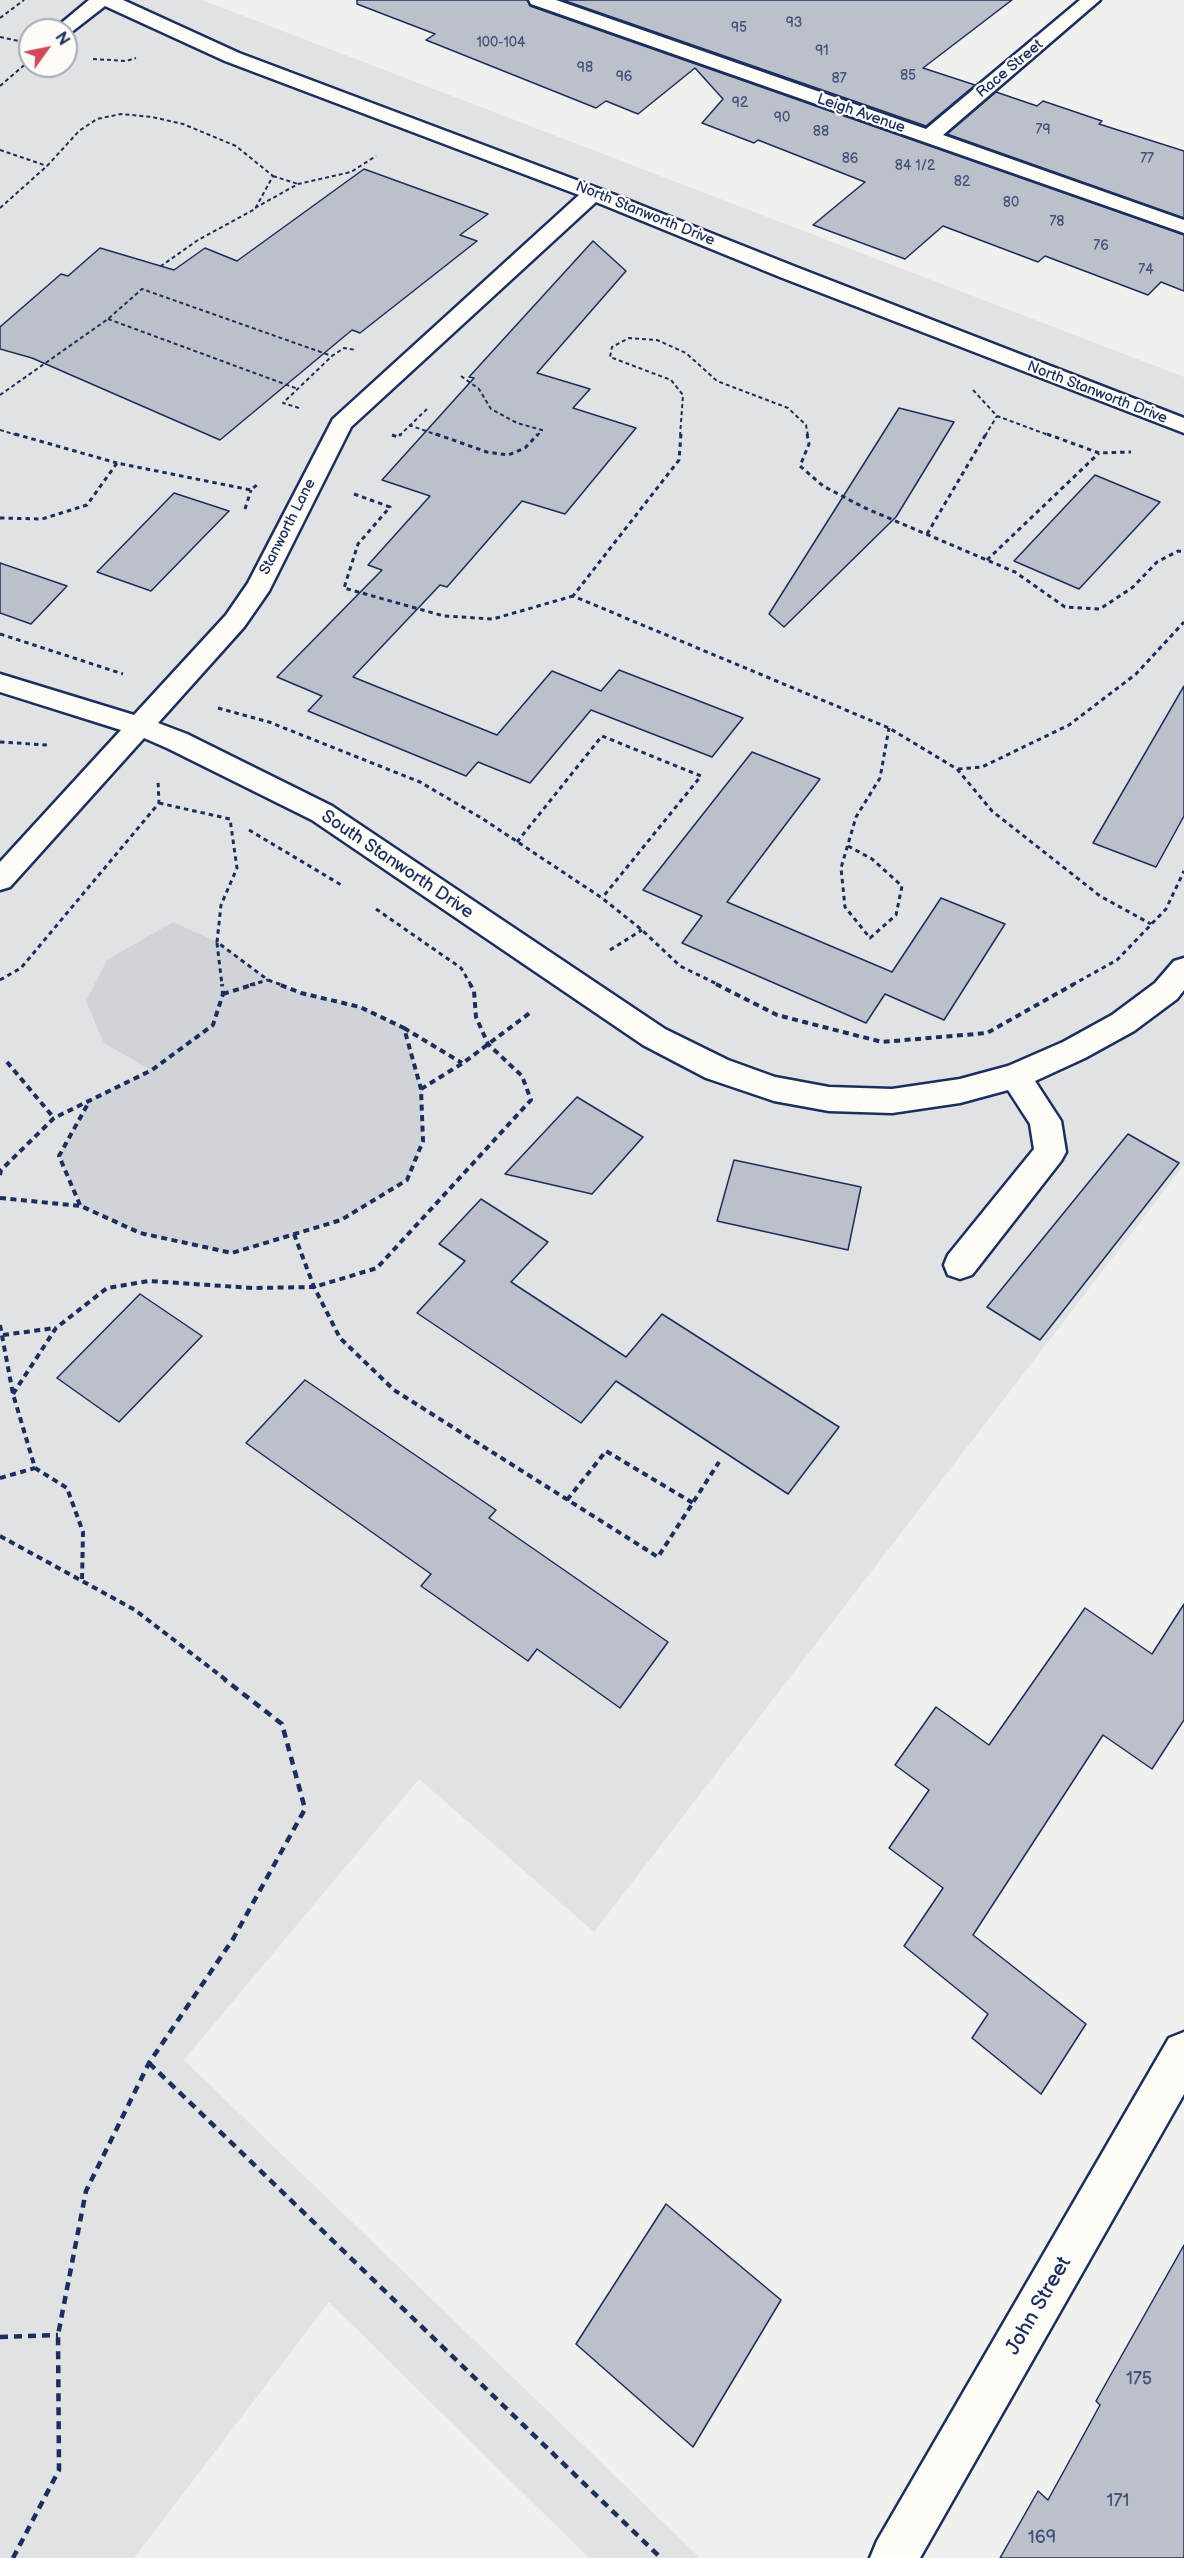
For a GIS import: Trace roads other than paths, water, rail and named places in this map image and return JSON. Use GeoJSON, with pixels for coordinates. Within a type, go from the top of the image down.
{"type":"FeatureCollection","features":[{"type":"Feature","properties":{"kind":"street"},"geometry":{"type":"LineString","coordinates":[[78,18],[101,0]]}},
{"type":"Feature","properties":{"kind":"street","name":"North Stanworth Drive"},"geometry":{"type":"LineString","coordinates":[[108,0],[232,57],[593,193],[1184,426]]}},
{"type":"Feature","properties":{"kind":"street","name":"Leigh Avenue"},"geometry":{"type":"LineString","coordinates":[[538,0],[1184,227]]}},
{"type":"Feature","properties":{"kind":"street","name":"Race Street"},"geometry":{"type":"LineString","coordinates":[[928,137],[1092,0]]}},
{"type":"Feature","properties":{"kind":"street","name":"Stanworth Lane"},"geometry":{"type":"LineString","coordinates":[[0,880],[235,621],[260,585],[341,424],[593,193]]}},
{"type":"Feature","properties":{"kind":"street","name":"South Stanworth Drive"},"geometry":{"type":"LineString","coordinates":[[0,683],[139,726],[177,741],[322,813],[654,1038],[717,1069],[774,1089],[829,1099],[892,1101],[960,1091],[1015,1076],[1074,1050],[1123,1023],[1166,991],[1184,969]]}},
{"type":"Feature","properties":{"kind":"street"},"geometry":{"type":"LineString","coordinates":[[960,1265],[1050,1152],[1045,1121],[1015,1076]]}},
{"type":"Feature","properties":{"kind":"street","name":"John Street"},"geometry":{"type":"LineString","coordinates":[[894,2558],[1184,2053]]}}]}
